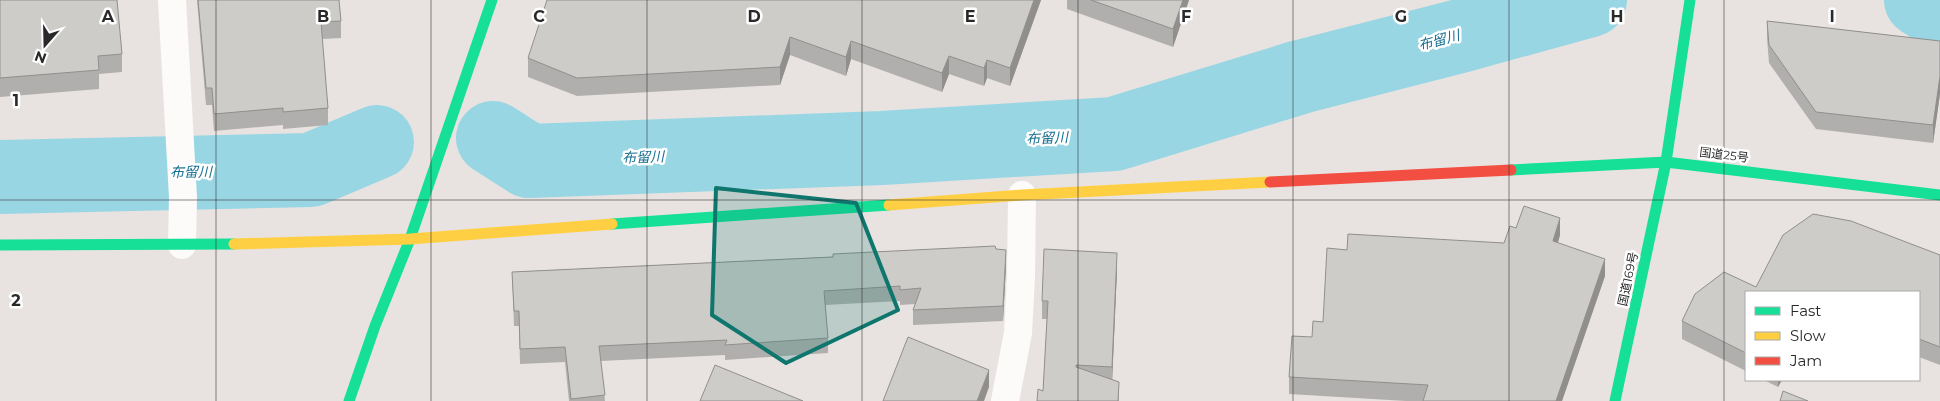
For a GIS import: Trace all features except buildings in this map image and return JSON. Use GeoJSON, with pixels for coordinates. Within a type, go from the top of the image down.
{"type":"FeatureCollection","features":[{"type":"Feature","properties":{"kind":"main road"},"geometry":{"type":"LineString","coordinates":[[349,401],[375,326],[410,240],[492,0]]}},
{"type":"Feature","properties":{"kind":"main road"},"geometry":{"type":"LineString","coordinates":[[1666,162],[1690,0]]}},
{"type":"Feature","properties":{"kind":"main road","name":"国道25号"},"geometry":{"type":"LineString","coordinates":[[0,245],[182,245],[410,240],[1022,195],[1666,162],[1940,195]]}},
{"type":"Feature","properties":{"kind":"main road","name":"国道169号"},"geometry":{"type":"LineString","coordinates":[[1615,401],[1666,162]]}},
{"type":"Feature","properties":{"kind":"street"},"geometry":{"type":"LineString","coordinates":[[172,0],[183,198],[182,245]]}},
{"type":"Feature","properties":{"kind":"street"},"geometry":{"type":"LineString","coordinates":[[1005,401],[1018,333],[1022,195]]}},
{"type":"Feature","properties":{"kind":"highlighted area"},"geometry":{"type":"Polygon","coordinates":[[[716,188],[856,203],[898,310],[786,363],[712,315],[716,188]]]}},
{"type":"Feature","properties":{"kind":"waterway","name":"布留川"},"geometry":{"type":"LineString","coordinates":[[493,138],[529,161],[882,148],[1114,134],[1300,77],[1590,0]]}},
{"type":"Feature","properties":{"kind":"waterway"},"geometry":{"type":"LineString","coordinates":[[1921,0],[1940,12]]}},
{"type":"Feature","properties":{"kind":"waterway","name":"布留川"},"geometry":{"type":"LineString","coordinates":[[0,177],[311,170],[377,142]]}},
{"type":"Feature","properties":{"kind":"traffic: fast"},"geometry":{"type":"LineString","coordinates":[[349,401],[375,326],[410,239],[492,0]]}},
{"type":"Feature","properties":{"kind":"traffic: fast"},"geometry":{"type":"LineString","coordinates":[[1615,401],[1666,162],[1690,0]]}},
{"type":"Feature","properties":{"kind":"traffic: fast"},"geometry":{"type":"LineString","coordinates":[[1511,170],[1666,162]]}},
{"type":"Feature","properties":{"kind":"traffic: fast"},"geometry":{"type":"LineString","coordinates":[[1666,162],[1940,195]]}},
{"type":"Feature","properties":{"kind":"traffic: fast"},"geometry":{"type":"LineString","coordinates":[[612,224],[889,205]]}},
{"type":"Feature","properties":{"kind":"traffic: fast"},"geometry":{"type":"LineString","coordinates":[[0,245],[234,244]]}},
{"type":"Feature","properties":{"kind":"traffic: slow"},"geometry":{"type":"LineString","coordinates":[[889,205],[1022,195],[1270,182]]}},
{"type":"Feature","properties":{"kind":"traffic: slow"},"geometry":{"type":"LineString","coordinates":[[234,244],[410,239],[612,224]]}},
{"type":"Feature","properties":{"kind":"traffic: jam"},"geometry":{"type":"LineString","coordinates":[[1270,182],[1511,170]]}}]}
